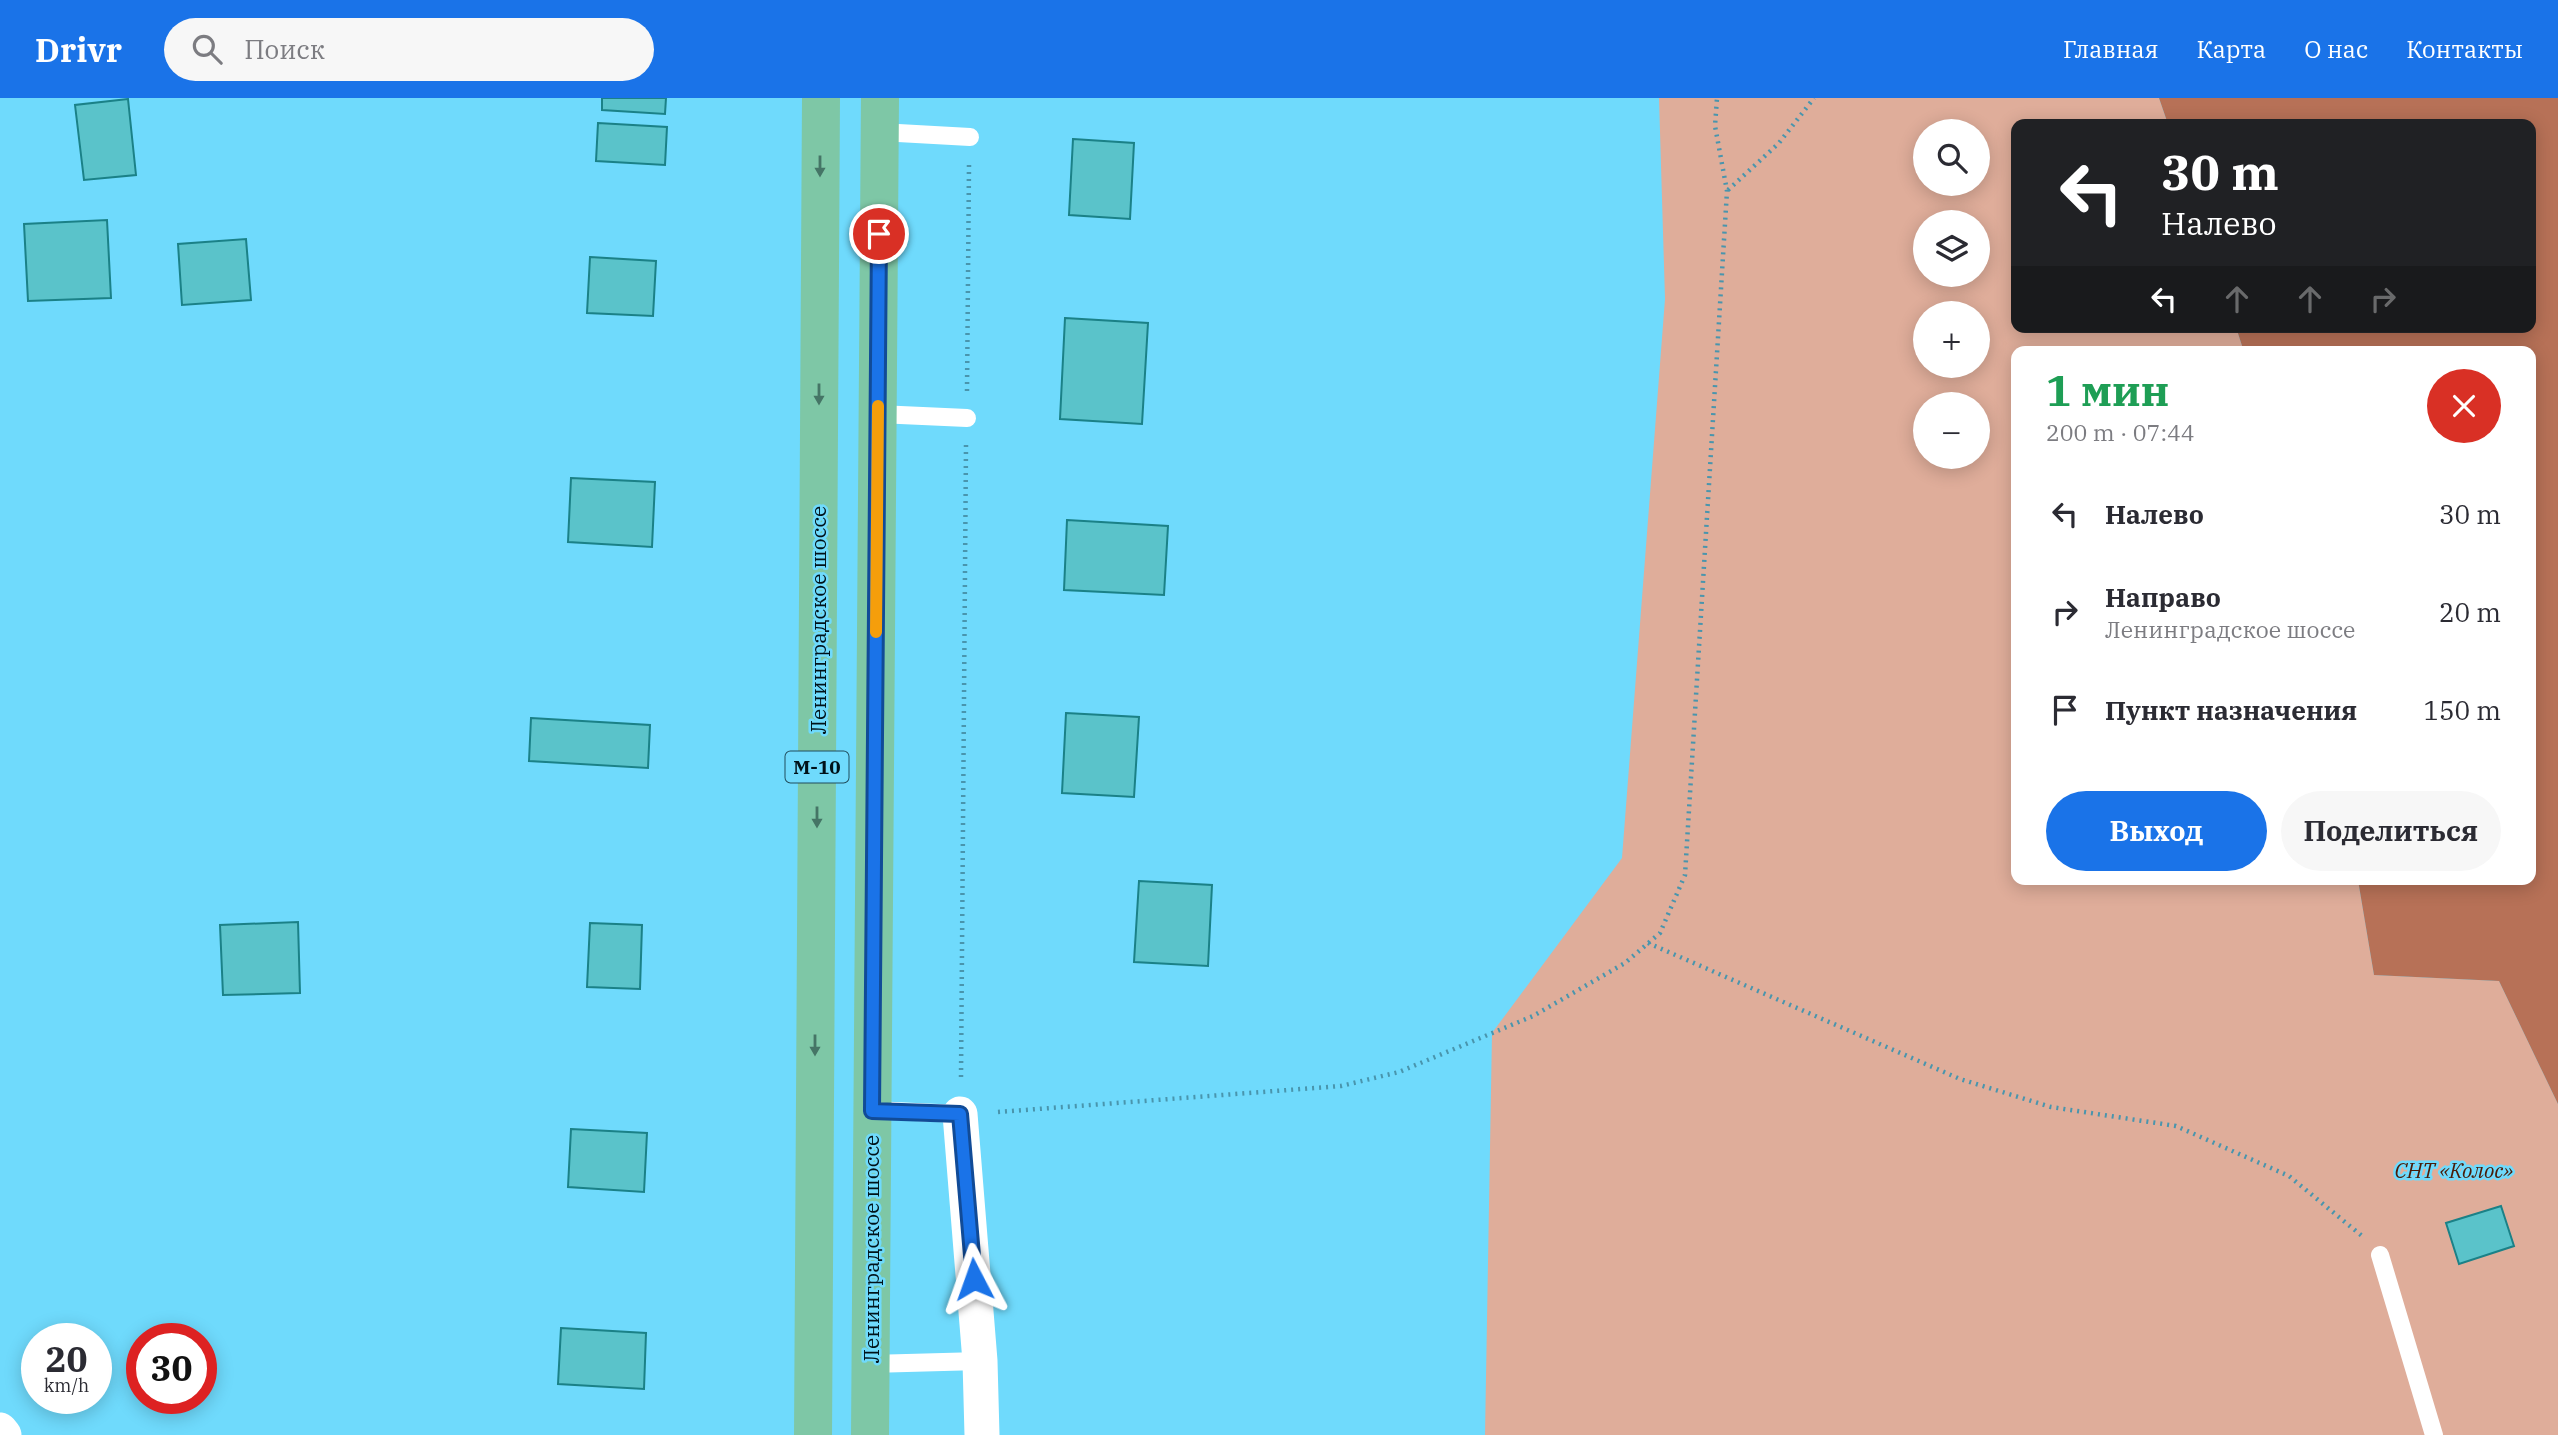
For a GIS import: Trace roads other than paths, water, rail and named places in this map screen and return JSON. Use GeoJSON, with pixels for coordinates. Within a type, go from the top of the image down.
{"type":"FeatureCollection","features":[{"type":"Feature","properties":{"kind":"highway","name":"Ленинградское шоссе"},"geometry":{"type":"LineString","coordinates":[[813,1435],[821,98]]}},
{"type":"Feature","properties":{"kind":"highway","name":"Ленинградское шоссе"},"geometry":{"type":"LineString","coordinates":[[870,1435],[880,115]]}},
{"type":"Feature","properties":{"kind":"street"},"geometry":{"type":"LineString","coordinates":[[960,1114],[980,1361],[982,1435]]}},
{"type":"Feature","properties":{"kind":"street"},"geometry":{"type":"LineString","coordinates":[[0,1430],[4,1435]]}},
{"type":"Feature","properties":{"kind":"lane"},"geometry":{"type":"LineString","coordinates":[[880,115],[970,137]]}},
{"type":"Feature","properties":{"kind":"lane"},"geometry":{"type":"LineString","coordinates":[[877,414],[967,418]]}},
{"type":"Feature","properties":{"kind":"lane"},"geometry":{"type":"LineString","coordinates":[[872,1111],[960,1114]]}},
{"type":"Feature","properties":{"kind":"lane"},"geometry":{"type":"LineString","coordinates":[[2380,1255],[2434,1435]]}},
{"type":"Feature","properties":{"kind":"lane"},"geometry":{"type":"LineString","coordinates":[[870,1364],[980,1361]]}},
{"type":"Feature","properties":{"kind":"park label","name":"СНТ «Колос»"},"geometry":{"type":"Point","coordinates":[2454,1170]}}]}
